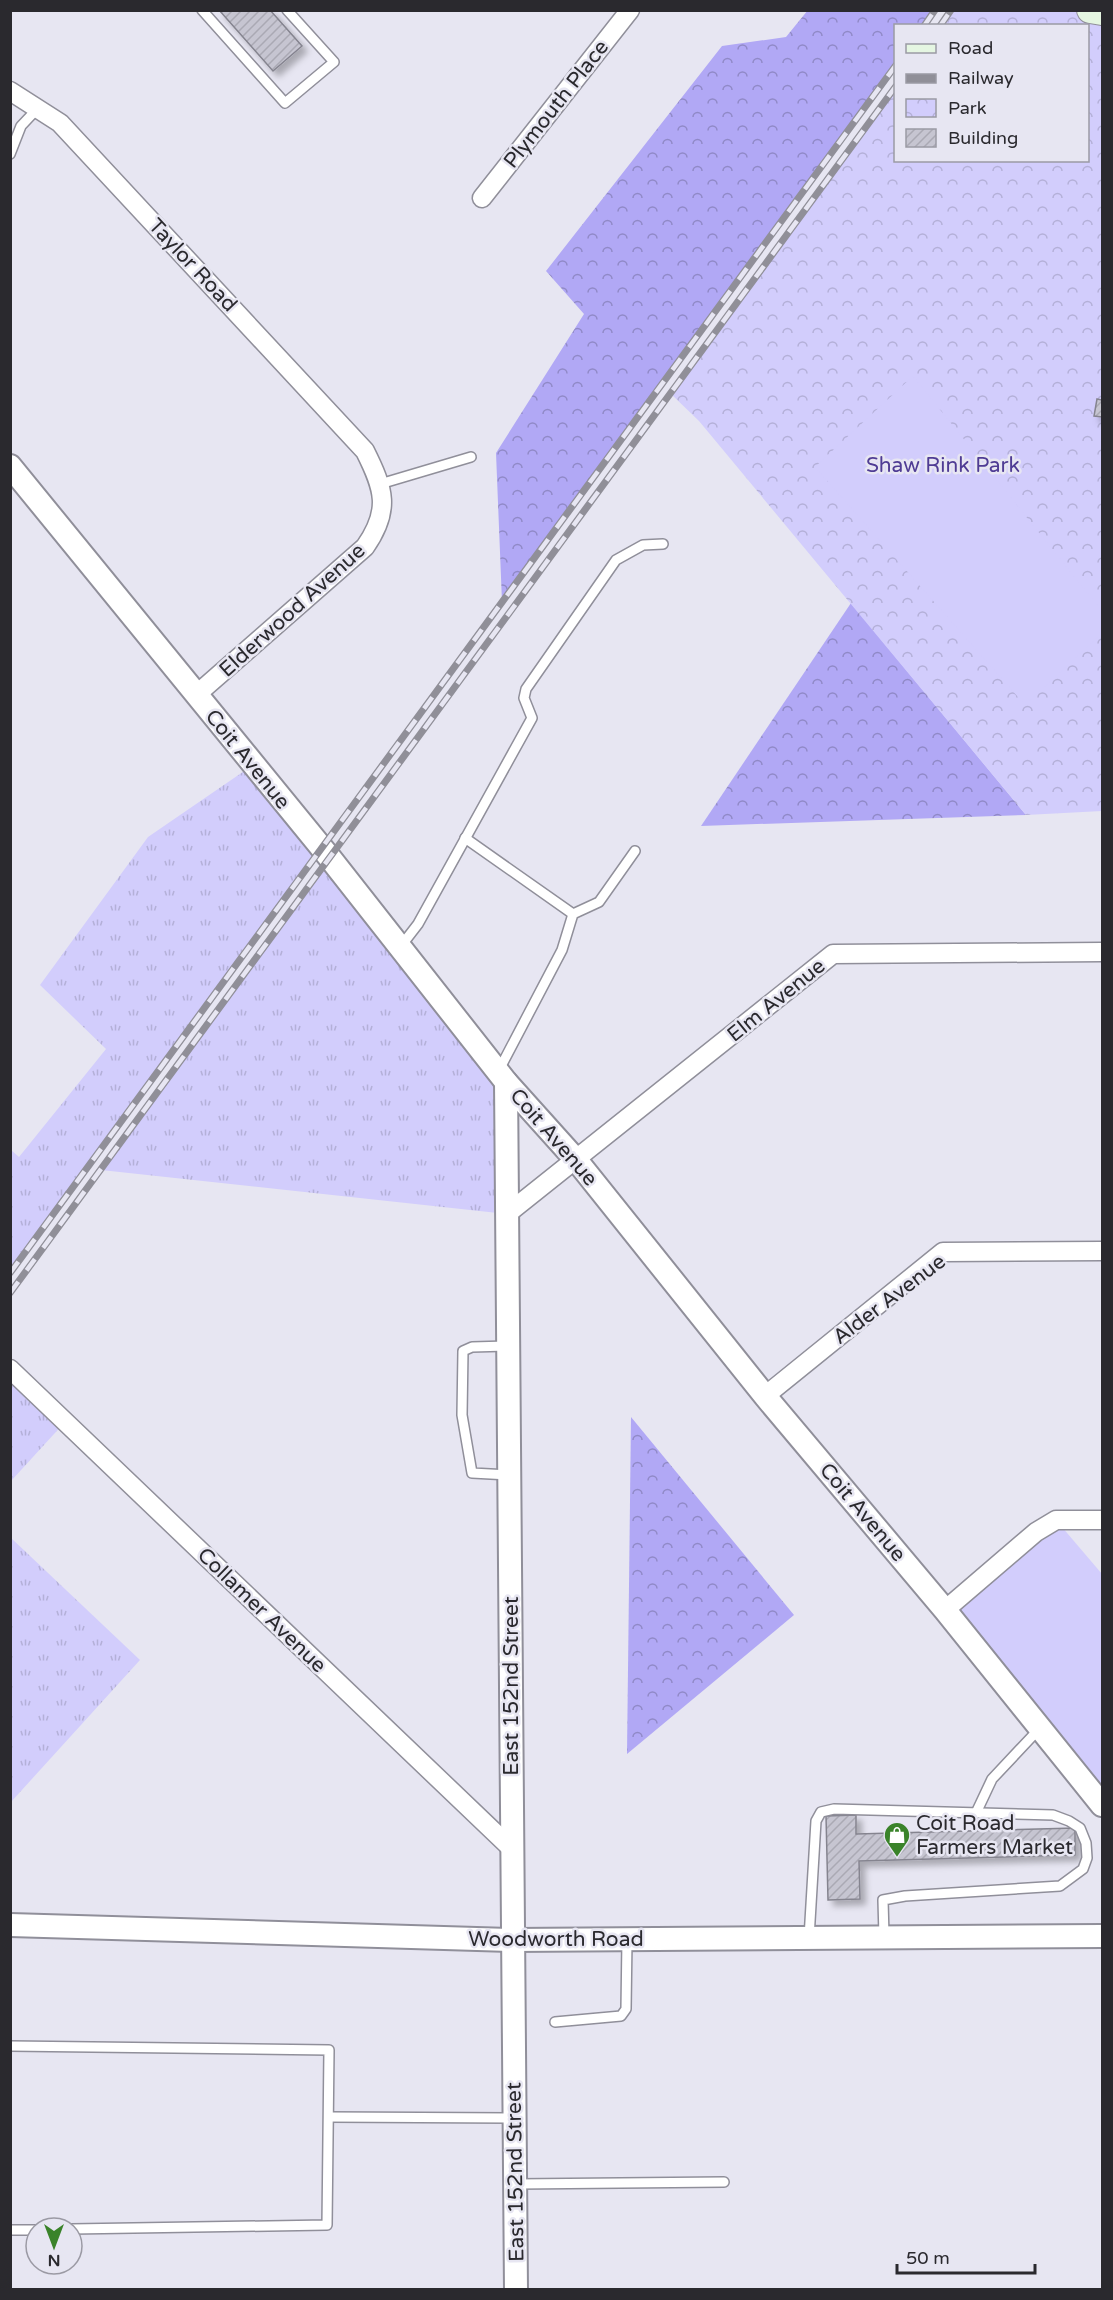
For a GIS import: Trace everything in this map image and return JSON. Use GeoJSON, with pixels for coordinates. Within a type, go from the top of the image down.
{"type":"FeatureCollection","features":[{"type":"Feature","properties":{"kind":"main road"},"geometry":{"type":"LineString","coordinates":[[1090,10],[1102,12]]}},
{"type":"Feature","properties":{"kind":"street","name":"Plymouth Place"},"geometry":{"type":"LineString","coordinates":[[482,198],[630,10]]}},
{"type":"Feature","properties":{"kind":"street","name":"Taylor Road"},"geometry":{"type":"LineString","coordinates":[[10,91],[60,123],[365,451]]}},
{"type":"Feature","properties":{"kind":"street","name":"Elderwood Avenue"},"geometry":{"type":"LineString","coordinates":[[196,695],[365,547],[380,521],[383,506],[380,484],[365,451]]}},
{"type":"Feature","properties":{"kind":"street","name":"Coit Avenue"},"geometry":{"type":"LineString","coordinates":[[10,466],[330,858],[502,1077],[577,1161],[765,1396],[945,1610],[1102,1804]]}},
{"type":"Feature","properties":{"kind":"street","name":"Elm Avenue"},"geometry":{"type":"LineString","coordinates":[[507,1214],[577,1161],[832,954],[1102,952]]}},
{"type":"Feature","properties":{"kind":"street","name":"East 152nd Street"},"geometry":{"type":"LineString","coordinates":[[502,1077],[507,1214],[516,2289]]}},
{"type":"Feature","properties":{"kind":"street","name":"Alder Avenue"},"geometry":{"type":"LineString","coordinates":[[765,1396],[943,1252],[1102,1251]]}},
{"type":"Feature","properties":{"kind":"street","name":"Collamer Avenue"},"geometry":{"type":"LineString","coordinates":[[10,1369],[513,1850]]}},
{"type":"Feature","properties":{"kind":"street"},"geometry":{"type":"LineString","coordinates":[[945,1610],[1036,1532],[1056,1520],[1102,1520]]}},
{"type":"Feature","properties":{"kind":"street","name":"Woodworth Road"},"geometry":{"type":"LineString","coordinates":[[10,1925],[512,1940],[1102,1936]]}},
{"type":"Feature","properties":{"kind":"lane"},"geometry":{"type":"LineString","coordinates":[[202,10],[285,103],[334,62],[287,10]]}},
{"type":"Feature","properties":{"kind":"lane"},"geometry":{"type":"LineString","coordinates":[[10,154],[21,126],[38,108]]}},
{"type":"Feature","properties":{"kind":"lane"},"geometry":{"type":"LineString","coordinates":[[380,484],[471,457]]}},
{"type":"Feature","properties":{"kind":"lane"},"geometry":{"type":"LineString","coordinates":[[400,948],[418,924],[532,718],[524,698],[526,689],[616,560],[643,545],[663,544]]}},
{"type":"Feature","properties":{"kind":"lane"},"geometry":{"type":"LineString","coordinates":[[465,838],[573,914]]}},
{"type":"Feature","properties":{"kind":"lane"},"geometry":{"type":"LineString","coordinates":[[502,1077],[562,950],[573,914],[599,902],[635,850]]}},
{"type":"Feature","properties":{"kind":"lane"},"geometry":{"type":"LineString","coordinates":[[508,1346],[472,1347],[463,1351],[462,1415],[472,1473],[509,1475]]}},
{"type":"Feature","properties":{"kind":"lane"},"geometry":{"type":"LineString","coordinates":[[976,1813],[993,1779],[1040,1728]]}},
{"type":"Feature","properties":{"kind":"lane"},"geometry":{"type":"LineString","coordinates":[[809,1939],[816,1821],[821,1812],[834,1809],[1053,1815],[1080,1828],[1086,1843],[1087,1858],[1083,1869],[1060,1886],[905,1896],[883,1900],[885,1938]]}},
{"type":"Feature","properties":{"kind":"lane"},"geometry":{"type":"LineString","coordinates":[[555,2022],[621,2016],[626,2009],[627,1940]]}},
{"type":"Feature","properties":{"kind":"lane"},"geometry":{"type":"LineString","coordinates":[[10,2046],[329,2050],[327,2225],[84,2229]]}},
{"type":"Feature","properties":{"kind":"lane"},"geometry":{"type":"LineString","coordinates":[[329,2117],[514,2118]]}},
{"type":"Feature","properties":{"kind":"lane"},"geometry":{"type":"LineString","coordinates":[[515,2184],[724,2182]]}},
{"type":"Feature","properties":{"kind":"green space"},"geometry":{"type":"Polygon","coordinates":[[[808,10],[935,11],[925,24],[894,24],[894,66],[502,602],[496,453],[584,314],[546,271],[722,46],[786,37],[808,10]]]}},
{"type":"Feature","properties":{"kind":"green space","name":"Shaw Rink Park"},"geometry":{"type":"Polygon","coordinates":[[[1090,10],[1102,12],[1102,811],[1026,815],[699,421],[671,394],[894,87],[894,162],[1089,162],[1089,24],[941,24],[951,11],[1090,10]]]}},
{"type":"Feature","properties":{"kind":"green space"},"geometry":{"type":"Polygon","coordinates":[[[913,376],[1102,611],[1102,633],[1025,705],[815,467],[913,376]]]}},
{"type":"Feature","properties":{"kind":"green space"},"geometry":{"type":"Polygon","coordinates":[[[851,603],[1026,815],[701,826],[851,603]]]}},
{"type":"Feature","properties":{"kind":"green space"},"geometry":{"type":"Polygon","coordinates":[[[253,765],[319,846],[302,875],[11,1273],[11,1150],[19,1157],[106,1049],[40,985],[148,837],[253,765]]]}},
{"type":"Feature","properties":{"kind":"green space"},"geometry":{"type":"Polygon","coordinates":[[[330,858],[506,1082],[507,1214],[101,1170],[330,858]]]}},
{"type":"Feature","properties":{"kind":"green space"},"geometry":{"type":"Polygon","coordinates":[[[10,1369],[65,1422],[11,1481],[10,1481],[10,1369]]]}},
{"type":"Feature","properties":{"kind":"green space"},"geometry":{"type":"Polygon","coordinates":[[[631,1417],[794,1615],[627,1754],[631,1417]]]}},
{"type":"Feature","properties":{"kind":"green space"},"geometry":{"type":"Polygon","coordinates":[[[1056,1520],[1102,1574],[1102,1805],[945,1610],[1056,1520]]]}},
{"type":"Feature","properties":{"kind":"green space"},"geometry":{"type":"Polygon","coordinates":[[[10,1537],[140,1660],[11,1802],[10,1802],[10,1537]]]}},
{"type":"Feature","properties":{"kind":"building"},"geometry":{"type":"Polygon","coordinates":[[[219,10],[270,10],[302,46],[273,71],[219,10]]]}},
{"type":"Feature","properties":{"kind":"building"},"geometry":{"type":"Polygon","coordinates":[[[1097,399],[1102,400],[1102,417],[1094,416],[1097,399]]]}},
{"type":"Feature","properties":{"kind":"building","name":"Coit Road Farmers Market"},"geometry":{"type":"Polygon","coordinates":[[[856,1815],[856,1834],[1075,1828],[1075,1855],[859,1861],[860,1899],[828,1900],[826,1816],[856,1815]]]}},
{"type":"Feature","properties":{"kind":"railway"},"geometry":{"type":"LineString","coordinates":[[925,24],[935,10]]}},
{"type":"Feature","properties":{"kind":"railway"},"geometry":{"type":"LineString","coordinates":[[941,24],[951,10]]}},
{"type":"Feature","properties":{"kind":"railway"},"geometry":{"type":"LineString","coordinates":[[10,1273],[894,68]]}},
{"type":"Feature","properties":{"kind":"railway"},"geometry":{"type":"LineString","coordinates":[[10,1293],[894,89]]}},
{"type":"Feature","properties":{"kind":"place","name":"Coit Road Farmers Market"},"geometry":{"type":"Point","coordinates":[897,1858]}}]}
